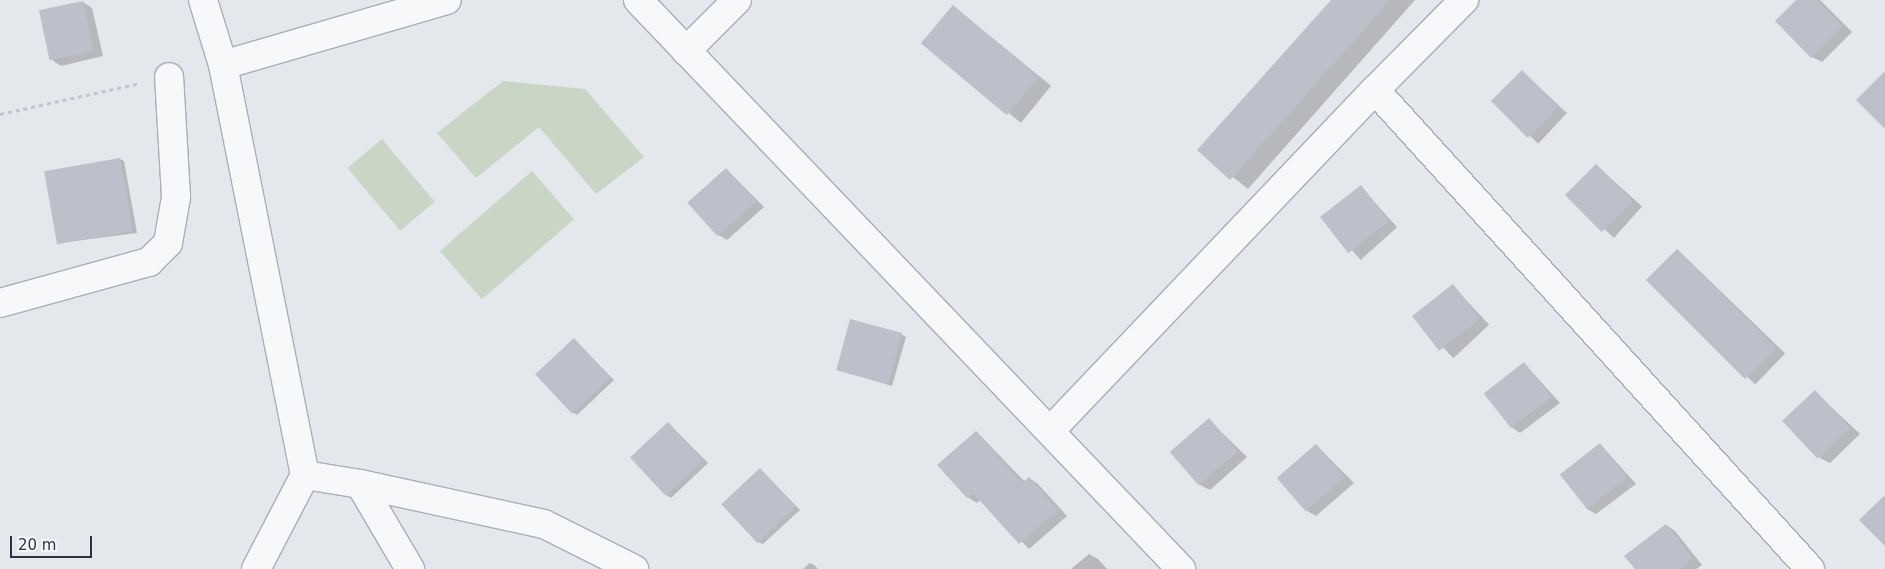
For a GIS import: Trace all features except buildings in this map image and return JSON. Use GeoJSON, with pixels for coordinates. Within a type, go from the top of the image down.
{"type":"FeatureCollection","features":[{"type":"Feature","properties":{"kind":"street"},"geometry":{"type":"LineString","coordinates":[[203,0],[224,65],[305,475],[256,569]]}},
{"type":"Feature","properties":{"kind":"street"},"geometry":{"type":"LineString","coordinates":[[224,65],[446,0]]}},
{"type":"Feature","properties":{"kind":"street"},"geometry":{"type":"LineString","coordinates":[[638,0],[1181,569]]}},
{"type":"Feature","properties":{"kind":"street"},"geometry":{"type":"LineString","coordinates":[[686,51],[737,0]]}},
{"type":"Feature","properties":{"kind":"street"},"geometry":{"type":"LineString","coordinates":[[1050,432],[1375,90],[1464,0]]}},
{"type":"Feature","properties":{"kind":"street"},"geometry":{"type":"LineString","coordinates":[[0,303],[149,262],[168,243],[176,197],[168,77]]}},
{"type":"Feature","properties":{"kind":"street"},"geometry":{"type":"LineString","coordinates":[[1375,90],[1810,569]]}},
{"type":"Feature","properties":{"kind":"street"},"geometry":{"type":"LineString","coordinates":[[305,475],[360,484],[544,524],[634,569]]}},
{"type":"Feature","properties":{"kind":"street"},"geometry":{"type":"LineString","coordinates":[[360,484],[410,569]]}},
{"type":"Feature","properties":{"kind":"path"},"geometry":{"type":"LineString","coordinates":[[0,114],[168,77]]}},
{"type":"Feature","properties":{"kind":"green space"},"geometry":{"type":"Polygon","coordinates":[[[503,81],[585,89],[644,157],[596,194],[539,127],[476,178],[437,133],[503,81]]]}},
{"type":"Feature","properties":{"kind":"green space"},"geometry":{"type":"Polygon","coordinates":[[[382,139],[435,202],[400,231],[348,168],[382,139]]]}},
{"type":"Feature","properties":{"kind":"green space"},"geometry":{"type":"Polygon","coordinates":[[[532,171],[574,219],[482,299],[440,251],[532,171]]]}}]}
